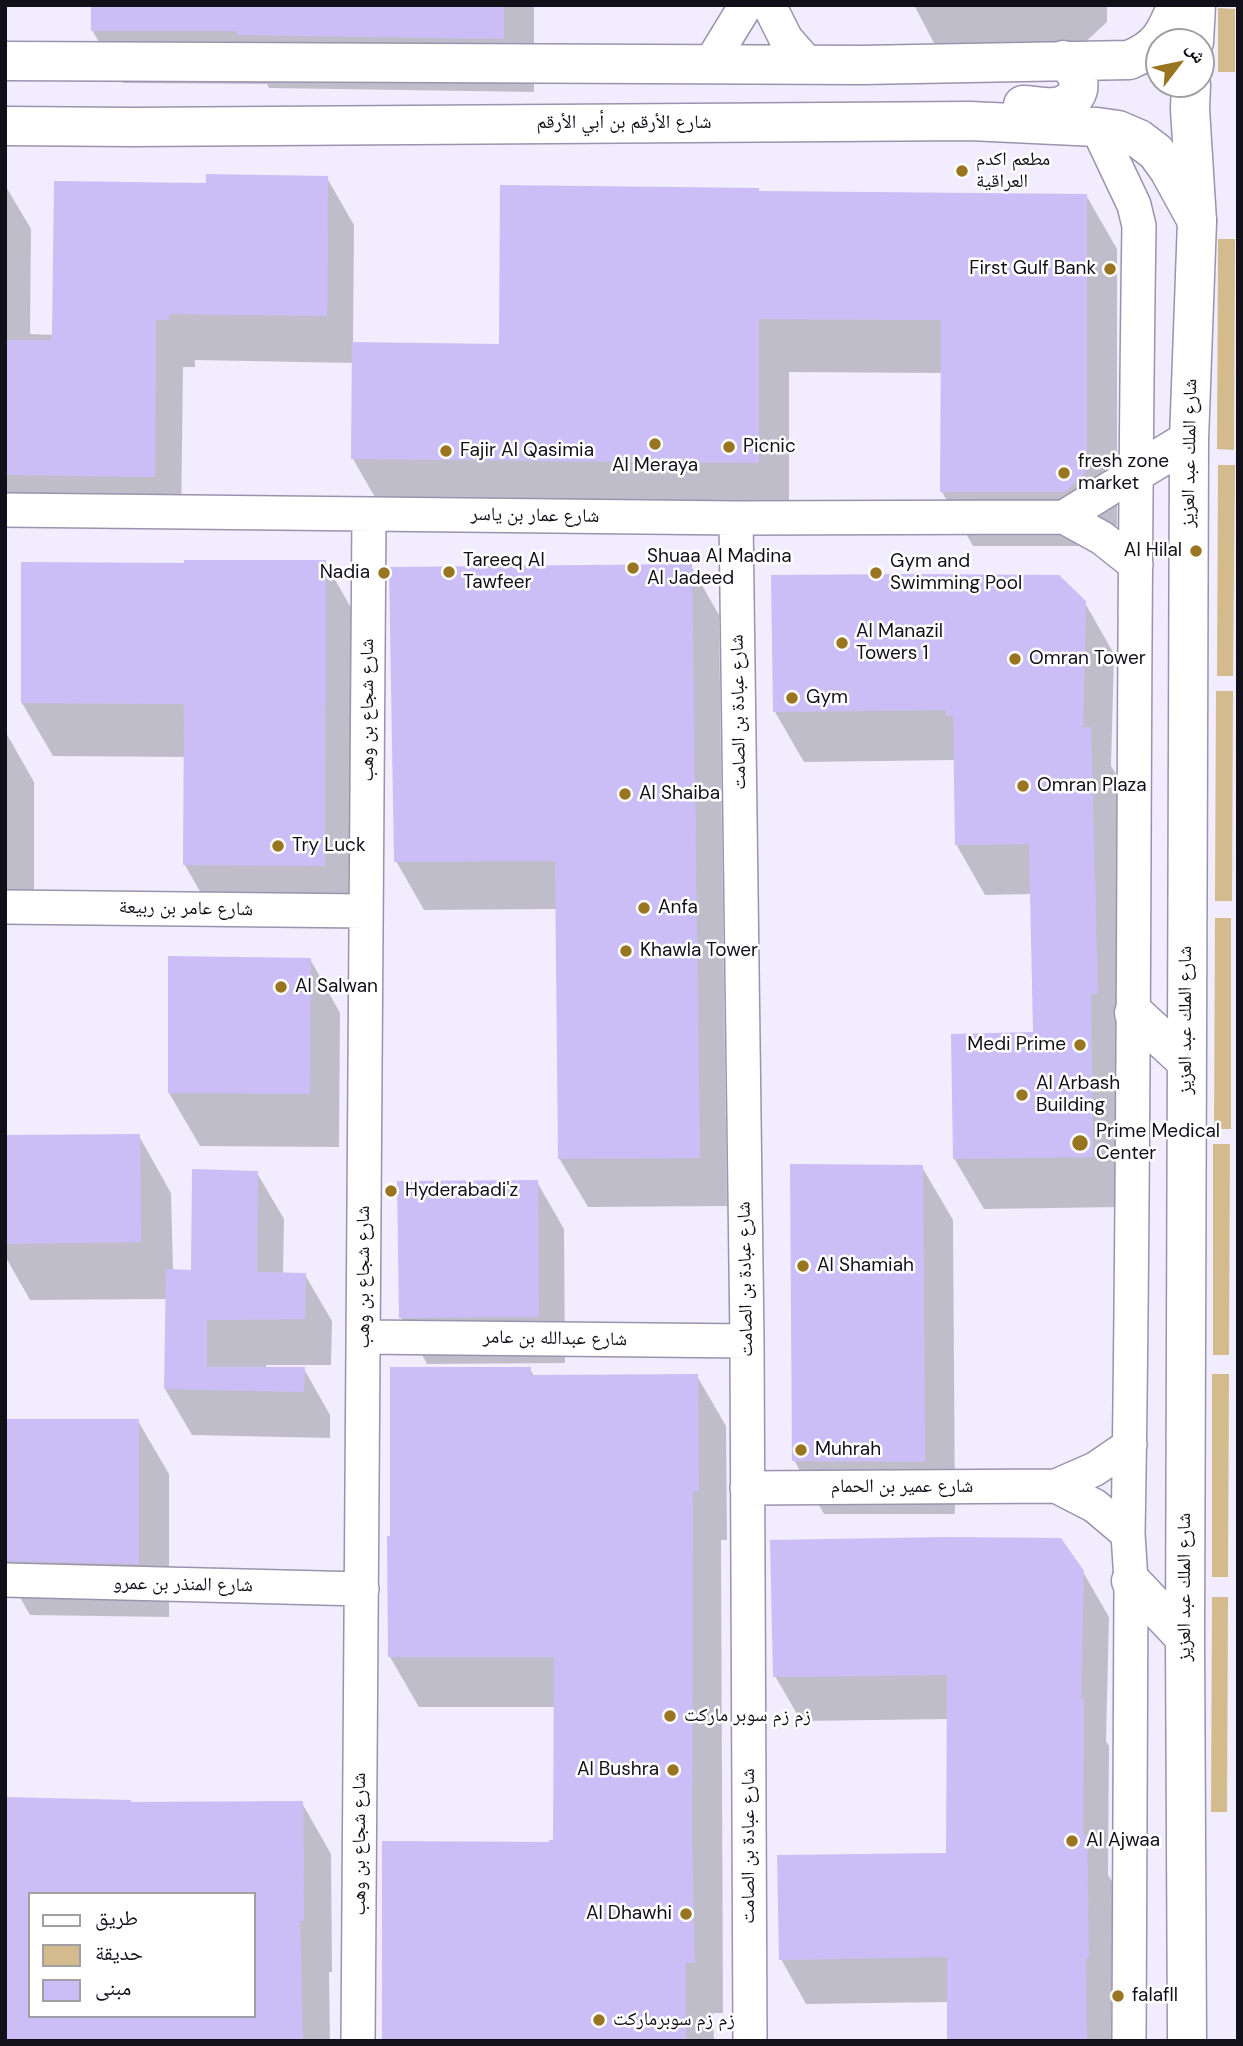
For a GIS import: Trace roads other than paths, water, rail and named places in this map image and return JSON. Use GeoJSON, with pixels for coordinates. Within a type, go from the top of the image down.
{"type":"FeatureCollection","features":[{"type":"Feature","properties":{"kind":"main road"},"geometry":{"type":"LineString","coordinates":[[5,61],[808,64],[1129,60],[1147,53],[1161,39],[1177,5]]}},
{"type":"Feature","properties":{"kind":"main road"},"geometry":{"type":"LineString","coordinates":[[1195,28],[1196,5]]}},
{"type":"Feature","properties":{"kind":"main road"},"geometry":{"type":"LineString","coordinates":[[970,121],[978,114],[1008,103],[1053,107],[1064,105],[1073,98],[1078,88],[1078,76],[1072,66],[1063,60]]}},
{"type":"Feature","properties":{"kind":"main road","name":"شارع الملك عبد العزيز"},"geometry":{"type":"LineString","coordinates":[[1187,2041],[1185,1638],[1189,440],[1197,221],[1190,98]]}},
{"type":"Feature","properties":{"kind":"main road","name":"شارع الأرقم بن أبي الأرقم"},"geometry":{"type":"LineString","coordinates":[[5,126],[970,121],[1097,127],[1118,130],[1139,139],[1156,152],[1197,221]]}},
{"type":"Feature","properties":{"kind":"main road"},"geometry":{"type":"LineString","coordinates":[[1135,473],[1189,440]]}},
{"type":"Feature","properties":{"kind":"main road"},"geometry":{"type":"LineString","coordinates":[[1134,1013],[1186,1061]]}},
{"type":"Feature","properties":{"kind":"main road"},"geometry":{"type":"LineString","coordinates":[[1131,1581],[1185,1638]]}},
{"type":"Feature","properties":{"kind":"street"},"geometry":{"type":"LineString","coordinates":[[710,64],[746,5]]}},
{"type":"Feature","properties":{"kind":"street"},"geometry":{"type":"LineString","coordinates":[[769,5],[786,39],[808,64]]}},
{"type":"Feature","properties":{"kind":"street"},"geometry":{"type":"LineString","coordinates":[[1097,127],[1135,205],[1139,226],[1128,1534],[1131,1581],[1129,2041]]}},
{"type":"Feature","properties":{"kind":"street"},"geometry":{"type":"LineString","coordinates":[[1064,517],[1135,473]]}},
{"type":"Feature","properties":{"kind":"street","name":"شارع عمار بن ياسر"},"geometry":{"type":"LineString","coordinates":[[5,510],[736,518],[1064,517],[1102,538],[1136,565]]}},
{"type":"Feature","properties":{"kind":"street","name":"شارع شجاع بن وهب"},"geometry":{"type":"LineString","coordinates":[[358,2041],[369,514]]}},
{"type":"Feature","properties":{"kind":"street","name":"شارع عبادة بن الصامت"},"geometry":{"type":"LineString","coordinates":[[736,518],[747,1341],[750,2041]]}},
{"type":"Feature","properties":{"kind":"street","name":"شارع عامر بن ربيعة"},"geometry":{"type":"LineString","coordinates":[[5,907],[366,912]]}},
{"type":"Feature","properties":{"kind":"street","name":"شارع عبدالله بن عامر"},"geometry":{"type":"LineString","coordinates":[[363,1337],[747,1341]]}},
{"type":"Feature","properties":{"kind":"street","name":"شارع عمير بن الحمام"},"geometry":{"type":"LineString","coordinates":[[747,1488],[1056,1486],[1095,1469],[1130,1445]]}},
{"type":"Feature","properties":{"kind":"street","name":"شارع عمير بن الحمام"},"geometry":{"type":"LineString","coordinates":[[1056,1486],[1094,1506],[1128,1534]]}},
{"type":"Feature","properties":{"kind":"street","name":"شارع المنذر بن عمرو"},"geometry":{"type":"LineString","coordinates":[[5,1580],[362,1589]]}},
{"type":"Feature","properties":{"kind":"place","name":"مطعم اكدم العراقية"},"geometry":{"type":"Point","coordinates":[962,171]}},
{"type":"Feature","properties":{"kind":"place","name":"First Gulf Bank"},"geometry":{"type":"Point","coordinates":[1110,269]}},
{"type":"Feature","properties":{"kind":"place","name":"Al Meraya"},"geometry":{"type":"Point","coordinates":[655,444]}},
{"type":"Feature","properties":{"kind":"place","name":"Picnic"},"geometry":{"type":"Point","coordinates":[729,447]}},
{"type":"Feature","properties":{"kind":"place","name":"Fajir Al Qasimia"},"geometry":{"type":"Point","coordinates":[446,451]}},
{"type":"Feature","properties":{"kind":"place","name":"fresh zone market"},"geometry":{"type":"Point","coordinates":[1064,473]}},
{"type":"Feature","properties":{"kind":"place","name":"Al Hilal"},"geometry":{"type":"Point","coordinates":[1196,551]}},
{"type":"Feature","properties":{"kind":"place","name":"Shuaa Al Madina Al Jadeed"},"geometry":{"type":"Point","coordinates":[633,568]}},
{"type":"Feature","properties":{"kind":"place","name":"Tareeq Al Tawfeer"},"geometry":{"type":"Point","coordinates":[449,572]}},
{"type":"Feature","properties":{"kind":"place","name":"Nadia"},"geometry":{"type":"Point","coordinates":[384,573]}},
{"type":"Feature","properties":{"kind":"place","name":"Gym and Swimming Pool"},"geometry":{"type":"Point","coordinates":[876,573]}},
{"type":"Feature","properties":{"kind":"place","name":"Al Manazil Towers 1"},"geometry":{"type":"Point","coordinates":[842,643]}},
{"type":"Feature","properties":{"kind":"place","name":"Omran Tower"},"geometry":{"type":"Point","coordinates":[1015,659]}},
{"type":"Feature","properties":{"kind":"place","name":"Gym"},"geometry":{"type":"Point","coordinates":[792,698]}},
{"type":"Feature","properties":{"kind":"place","name":"Omran Plaza"},"geometry":{"type":"Point","coordinates":[1023,786]}},
{"type":"Feature","properties":{"kind":"place","name":"Al Shaiba"},"geometry":{"type":"Point","coordinates":[625,794]}},
{"type":"Feature","properties":{"kind":"place","name":"Try Luck"},"geometry":{"type":"Point","coordinates":[278,846]}},
{"type":"Feature","properties":{"kind":"place","name":"Anfa"},"geometry":{"type":"Point","coordinates":[644,908]}},
{"type":"Feature","properties":{"kind":"place","name":"Khawla Tower"},"geometry":{"type":"Point","coordinates":[626,951]}},
{"type":"Feature","properties":{"kind":"place","name":"Al Salwan"},"geometry":{"type":"Point","coordinates":[281,987]}},
{"type":"Feature","properties":{"kind":"place","name":"Medi Prime"},"geometry":{"type":"Point","coordinates":[1080,1045]}},
{"type":"Feature","properties":{"kind":"place","name":"Al Arbash Building"},"geometry":{"type":"Point","coordinates":[1022,1095]}},
{"type":"Feature","properties":{"kind":"place","name":"Prime Medical Center"},"geometry":{"type":"Point","coordinates":[1080,1143]}},
{"type":"Feature","properties":{"kind":"place","name":"Hyderabadi'z"},"geometry":{"type":"Point","coordinates":[391,1191]}},
{"type":"Feature","properties":{"kind":"place","name":"Al Shamiah"},"geometry":{"type":"Point","coordinates":[803,1266]}},
{"type":"Feature","properties":{"kind":"place","name":"Muhrah"},"geometry":{"type":"Point","coordinates":[801,1450]}},
{"type":"Feature","properties":{"kind":"place","name":"زم زم سوبر مارکت"},"geometry":{"type":"Point","coordinates":[670,1716]}},
{"type":"Feature","properties":{"kind":"place","name":"Al Bushra"},"geometry":{"type":"Point","coordinates":[673,1770]}},
{"type":"Feature","properties":{"kind":"place","name":"Al Ajwaa"},"geometry":{"type":"Point","coordinates":[1072,1841]}},
{"type":"Feature","properties":{"kind":"place","name":"Al Dhawhi"},"geometry":{"type":"Point","coordinates":[686,1914]}},
{"type":"Feature","properties":{"kind":"place","name":"falafll"},"geometry":{"type":"Point","coordinates":[1118,1996]}},
{"type":"Feature","properties":{"kind":"place","name":"زم زم سوبرمارکت"},"geometry":{"type":"Point","coordinates":[599,2020]}}]}
